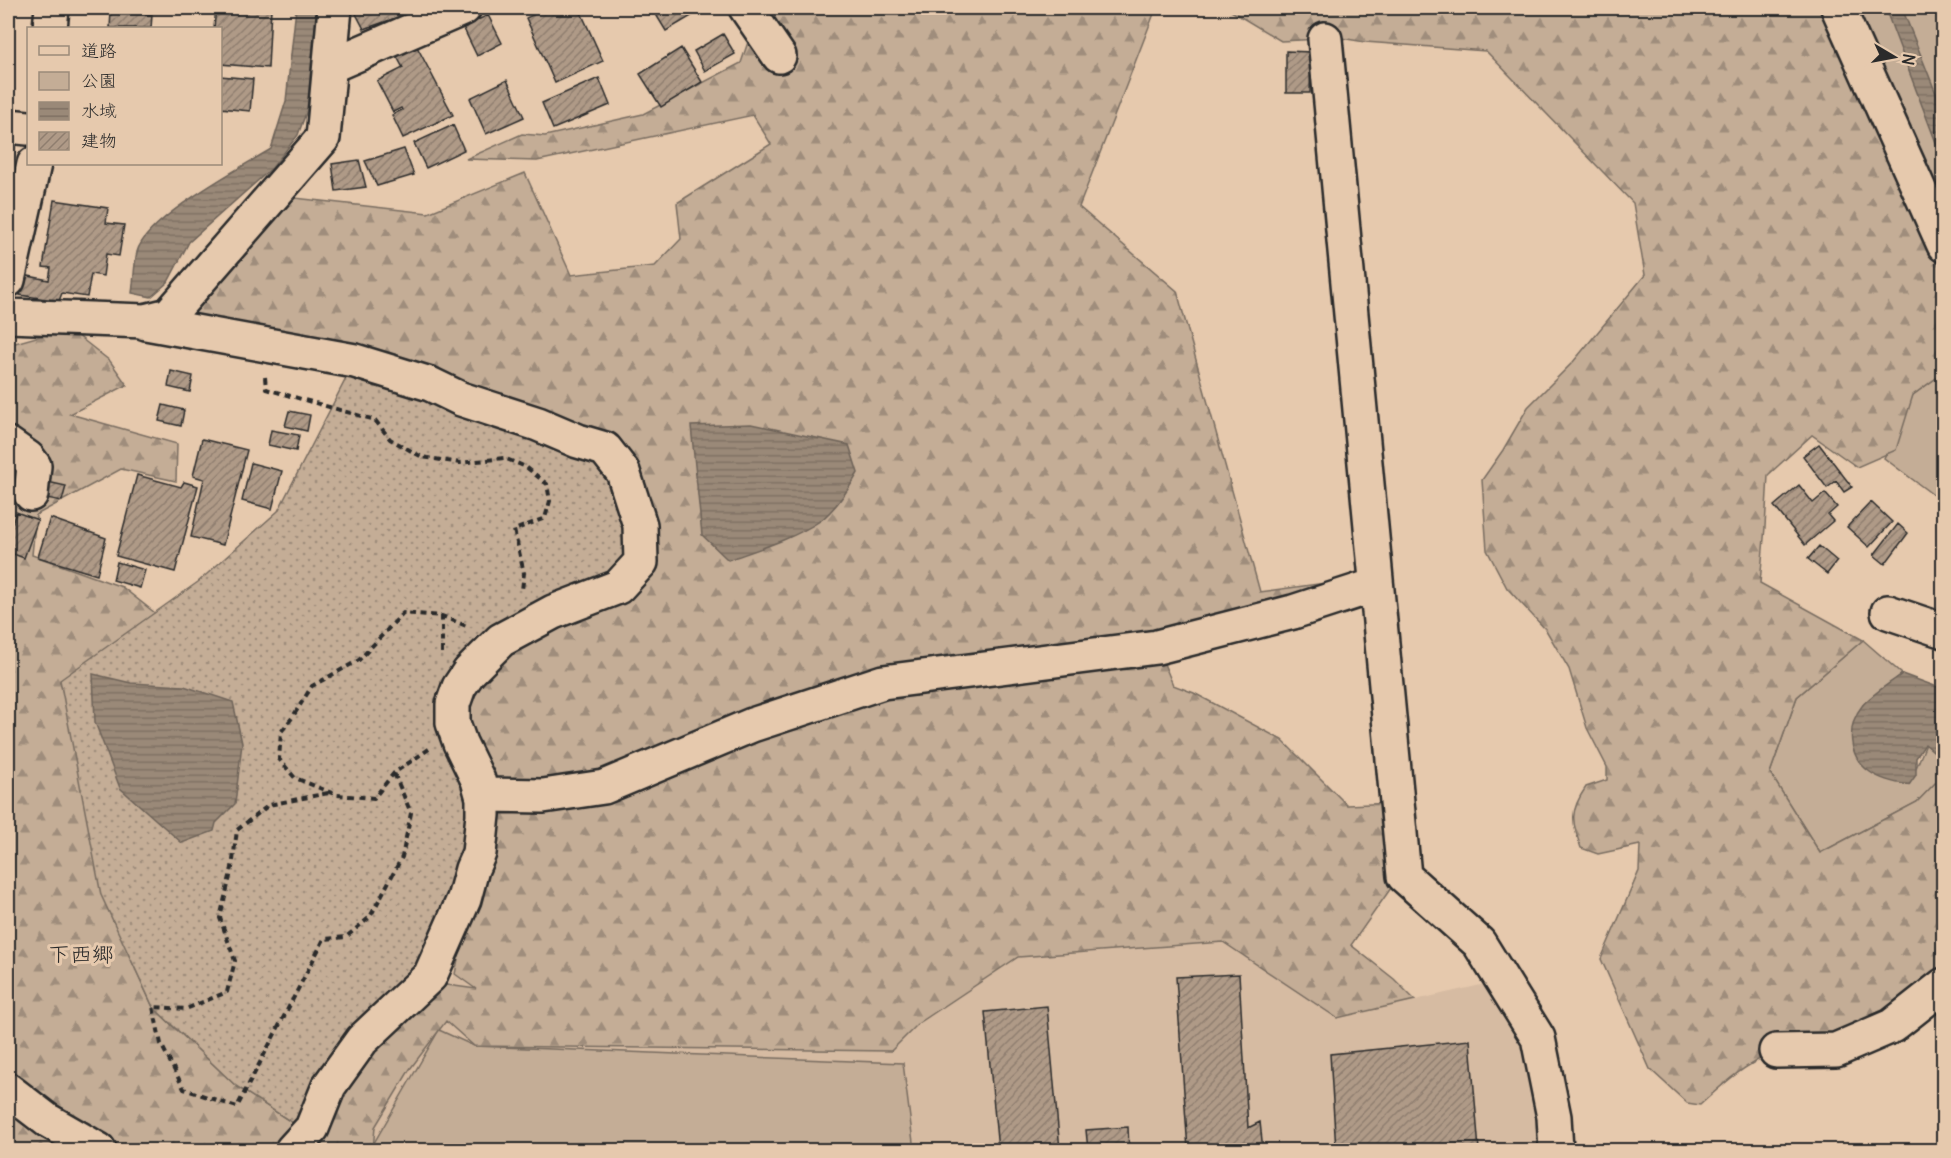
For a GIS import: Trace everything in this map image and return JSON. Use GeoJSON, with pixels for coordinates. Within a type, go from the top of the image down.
{"type":"FeatureCollection","features":[{"type":"Feature","properties":{"kind":"street"},"geometry":{"type":"LineString","coordinates":[[50,27],[51,8]]}},
{"type":"Feature","properties":{"kind":"street"},"geometry":{"type":"LineString","coordinates":[[8,316],[145,321],[169,315],[323,138],[335,8]]}},
{"type":"Feature","properties":{"kind":"street"},"geometry":{"type":"LineString","coordinates":[[330,66],[464,8]]}},
{"type":"Feature","properties":{"kind":"street"},"geometry":{"type":"LineString","coordinates":[[746,8],[779,56]]}},
{"type":"Feature","properties":{"kind":"street"},"geometry":{"type":"LineString","coordinates":[[1838,8],[1944,245]]}},
{"type":"Feature","properties":{"kind":"street"},"geometry":{"type":"LineString","coordinates":[[1325,39],[1404,876],[1479,943],[1539,1038],[1554,1117],[1556,1150]]}},
{"type":"Feature","properties":{"kind":"street"},"geometry":{"type":"LineString","coordinates":[[8,126],[27,128]]}},
{"type":"Feature","properties":{"kind":"street"},"geometry":{"type":"LineString","coordinates":[[8,280],[34,165]]}},
{"type":"Feature","properties":{"kind":"street"},"geometry":{"type":"LineString","coordinates":[[145,321],[355,361],[430,384],[461,399],[605,449],[623,472],[640,525],[641,562],[618,586],[553,612],[501,640],[469,672],[459,687],[453,704],[453,723],[483,795],[479,853],[464,899],[430,976],[362,1040],[329,1086],[312,1128],[292,1150]]}},
{"type":"Feature","properties":{"kind":"street"},"geometry":{"type":"LineString","coordinates":[[8,444],[28,458],[34,466],[30,494]]}},
{"type":"Feature","properties":{"kind":"street"},"geometry":{"type":"LineString","coordinates":[[483,795],[543,796],[604,787],[752,724],[884,682],[1157,647],[1293,612],[1376,585]]}},
{"type":"Feature","properties":{"kind":"street"},"geometry":{"type":"LineString","coordinates":[[1888,612],[1944,631]]}},
{"type":"Feature","properties":{"kind":"street"},"geometry":{"type":"LineString","coordinates":[[1776,1051],[1836,1050],[1892,1026],[1944,985]]}},
{"type":"Feature","properties":{"kind":"street"},"geometry":{"type":"LineString","coordinates":[[8,1090],[47,1120],[99,1150]]}},
{"type":"Feature","properties":{"kind":"path"},"geometry":{"type":"LineString","coordinates":[[262,344],[266,389],[375,420],[390,439],[422,457],[460,464],[504,458],[526,467],[547,484],[550,501],[545,518],[514,530],[524,573],[520,595]]}},
{"type":"Feature","properties":{"kind":"path"},"geometry":{"type":"LineString","coordinates":[[436,745],[394,773],[374,798],[330,793],[295,778],[279,759],[280,732],[292,718],[312,686],[358,660],[403,613],[442,616],[476,630]]}},
{"type":"Feature","properties":{"kind":"path"},"geometry":{"type":"LineString","coordinates":[[442,616],[442,662]]}},
{"type":"Feature","properties":{"kind":"path"},"geometry":{"type":"LineString","coordinates":[[330,793],[269,805],[237,830],[232,868],[220,918],[235,961],[227,992],[186,1009],[153,1007],[160,1044],[183,1089],[237,1107],[324,939],[346,937],[370,917],[402,857],[411,813],[394,773]]}},
{"type":"Feature","properties":{"kind":"shaded area"},"geometry":{"type":"Polygon","coordinates":[[[1223,942],[1337,1018],[1494,982],[1538,1038],[1556,1150],[317,1150],[455,974],[514,995],[1223,942]]]}},
{"type":"Feature","properties":{"kind":"green space"},"geometry":{"type":"Polygon","coordinates":[[[754,8],[1165,8],[1155,11],[1079,207],[1177,291],[1260,592],[1370,577],[1157,647],[1173,685],[1194,693],[1282,740],[1347,805],[1393,803],[1398,878],[1351,945],[1394,979],[1415,1000],[1337,1018],[1223,942],[1018,957],[919,1023],[891,1051],[474,1046],[446,1021],[410,1069],[375,1127],[373,1150],[302,1150],[323,1101],[427,988],[447,985],[476,989],[455,974],[479,853],[278,514],[351,370],[146,323],[277,196],[428,213],[525,173],[571,275],[655,266],[681,239],[677,203],[771,144],[753,115],[537,161],[466,159],[522,134],[545,136],[643,114],[741,63],[755,21],[754,8]]]}},
{"type":"Feature","properties":{"kind":"green space"},"geometry":{"type":"Polygon","coordinates":[[[1226,8],[1834,8],[1943,271],[1943,373],[1913,395],[1896,450],[1857,467],[1812,435],[1768,475],[1760,583],[1863,640],[1797,697],[1770,773],[1820,853],[1917,802],[1943,775],[1943,983],[1910,1012],[1776,1051],[1735,1075],[1700,1105],[1687,1103],[1650,1069],[1601,959],[1639,871],[1640,845],[1598,854],[1581,848],[1574,823],[1577,803],[1586,787],[1607,780],[1607,767],[1587,728],[1569,669],[1546,630],[1507,588],[1487,550],[1482,480],[1528,407],[1573,362],[1645,275],[1633,203],[1486,51],[1365,42],[1341,38],[1281,41],[1226,8]]]}},
{"type":"Feature","properties":{"kind":"green space"},"geometry":{"type":"Polygon","coordinates":[[[1843,8],[1943,8],[1943,230],[1843,8]]]}},
{"type":"Feature","properties":{"kind":"green space"},"geometry":{"type":"Polygon","coordinates":[[[68,328],[110,361],[127,385],[70,414],[177,444],[176,481],[121,469],[36,515],[32,555],[122,587],[155,613],[60,681],[129,955],[153,1007],[236,1086],[302,1129],[296,1150],[8,1150],[8,345],[68,328]]]}},
{"type":"Feature","properties":{"kind":"green space"},"geometry":{"type":"Polygon","coordinates":[[[355,361],[606,451],[641,560],[553,612],[453,703],[468,757],[464,899],[302,1129],[236,1086],[153,1007],[101,895],[60,680],[198,582],[278,511],[355,361]]]}},
{"type":"Feature","properties":{"kind":"green space"},"geometry":{"type":"Polygon","coordinates":[[[1943,373],[1943,496],[1940,500],[1884,458],[1913,395],[1943,373]]]}},
{"type":"Feature","properties":{"kind":"green space"},"geometry":{"type":"Polygon","coordinates":[[[1863,640],[1902,674],[1863,705],[1909,785],[1926,744],[1939,758],[1943,775],[1917,802],[1820,853],[1770,773],[1797,697],[1863,640]]]}},
{"type":"Feature","properties":{"kind":"green space"},"geometry":{"type":"Polygon","coordinates":[[[439,1030],[474,1046],[903,1063],[914,1150],[373,1150],[374,1143],[439,1030]]]}},
{"type":"Feature","properties":{"kind":"water"},"geometry":{"type":"Polygon","coordinates":[[[296,8],[317,8],[307,110],[298,135],[272,168],[189,242],[168,282],[151,297],[132,293],[137,252],[144,239],[157,224],[217,181],[271,149],[286,101],[296,8]]]}},
{"type":"Feature","properties":{"kind":"water"},"geometry":{"type":"Polygon","coordinates":[[[1885,8],[1902,8],[1943,111],[1943,161],[1885,8]]]}},
{"type":"Feature","properties":{"kind":"water"},"geometry":{"type":"Polygon","coordinates":[[[751,424],[849,445],[858,473],[836,505],[820,521],[764,548],[728,560],[702,535],[691,426],[751,424]]]}},
{"type":"Feature","properties":{"kind":"water"},"geometry":{"type":"Polygon","coordinates":[[[93,674],[131,683],[184,686],[233,702],[242,743],[235,804],[216,823],[214,831],[182,843],[120,788],[95,722],[93,674]]]}},
{"type":"Feature","properties":{"kind":"water"},"geometry":{"type":"Polygon","coordinates":[[[1902,674],[1943,689],[1943,765],[1938,755],[1925,744],[1916,758],[1916,775],[1909,785],[1888,781],[1870,772],[1857,758],[1852,741],[1853,723],[1862,706],[1902,674]]]}},
{"type":"Feature","properties":{"kind":"building"},"geometry":{"type":"Polygon","coordinates":[[[8,8],[13,8],[10,37],[8,37],[8,8]]]}},
{"type":"Feature","properties":{"kind":"building"},"geometry":{"type":"Polygon","coordinates":[[[216,8],[271,8],[268,68],[222,64],[222,27],[214,27],[216,8]]]}},
{"type":"Feature","properties":{"kind":"building"},"geometry":{"type":"Polygon","coordinates":[[[353,8],[425,8],[364,29],[353,8]]]}},
{"type":"Feature","properties":{"kind":"building"},"geometry":{"type":"Polygon","coordinates":[[[547,8],[579,8],[603,61],[555,83],[526,18],[547,8]]]}},
{"type":"Feature","properties":{"kind":"building"},"geometry":{"type":"Polygon","coordinates":[[[652,8],[705,8],[666,31],[652,8]]]}},
{"type":"Feature","properties":{"kind":"building"},"geometry":{"type":"Polygon","coordinates":[[[111,12],[152,15],[151,27],[110,27],[111,12]]]}},
{"type":"Feature","properties":{"kind":"building"},"geometry":{"type":"Polygon","coordinates":[[[488,15],[502,43],[477,56],[463,27],[488,15]]]}},
{"type":"Feature","properties":{"kind":"building"},"geometry":{"type":"Polygon","coordinates":[[[723,34],[735,54],[705,71],[694,51],[723,34]]]}},
{"type":"Feature","properties":{"kind":"building"},"geometry":{"type":"Polygon","coordinates":[[[414,41],[453,115],[403,138],[392,115],[402,110],[401,108],[393,112],[377,81],[403,68],[394,51],[414,41]]]}},
{"type":"Feature","properties":{"kind":"building"},"geometry":{"type":"Polygon","coordinates":[[[681,48],[702,82],[661,107],[640,74],[681,48]]]}},
{"type":"Feature","properties":{"kind":"building"},"geometry":{"type":"Polygon","coordinates":[[[1286,51],[1311,52],[1310,93],[1286,93],[1286,51]]]}},
{"type":"Feature","properties":{"kind":"building"},"geometry":{"type":"Polygon","coordinates":[[[222,76],[253,79],[250,111],[222,108],[222,76]]]}},
{"type":"Feature","properties":{"kind":"building"},"geometry":{"type":"Polygon","coordinates":[[[599,78],[610,105],[553,129],[542,103],[599,78]]]}},
{"type":"Feature","properties":{"kind":"building"},"geometry":{"type":"Polygon","coordinates":[[[507,80],[524,117],[486,134],[470,98],[507,80]]]}},
{"type":"Feature","properties":{"kind":"building"},"geometry":{"type":"Polygon","coordinates":[[[453,125],[464,150],[426,168],[414,143],[453,125]]]}},
{"type":"Feature","properties":{"kind":"building"},"geometry":{"type":"Polygon","coordinates":[[[8,146],[15,147],[8,203],[8,146]]]}},
{"type":"Feature","properties":{"kind":"building"},"geometry":{"type":"Polygon","coordinates":[[[404,149],[414,175],[377,186],[365,161],[404,149]]]}},
{"type":"Feature","properties":{"kind":"building"},"geometry":{"type":"Polygon","coordinates":[[[359,160],[366,187],[336,191],[332,164],[359,160]]]}},
{"type":"Feature","properties":{"kind":"building"},"geometry":{"type":"Polygon","coordinates":[[[54,200],[108,208],[106,223],[124,225],[119,256],[106,254],[103,276],[91,274],[87,297],[62,293],[59,301],[20,295],[23,275],[49,280],[51,268],[43,267],[54,200]]]}},
{"type":"Feature","properties":{"kind":"building"},"geometry":{"type":"Polygon","coordinates":[[[171,371],[193,376],[190,392],[168,387],[171,371]]]}},
{"type":"Feature","properties":{"kind":"building"},"geometry":{"type":"Polygon","coordinates":[[[163,405],[184,410],[181,426],[159,421],[163,405]]]}},
{"type":"Feature","properties":{"kind":"building"},"geometry":{"type":"Polygon","coordinates":[[[289,411],[310,415],[307,431],[285,426],[289,411]]]}},
{"type":"Feature","properties":{"kind":"building"},"geometry":{"type":"Polygon","coordinates":[[[271,430],[299,435],[296,451],[268,445],[271,430]]]}},
{"type":"Feature","properties":{"kind":"building"},"geometry":{"type":"Polygon","coordinates":[[[202,439],[247,450],[223,545],[191,537],[204,479],[193,476],[202,439]]]}},
{"type":"Feature","properties":{"kind":"building"},"geometry":{"type":"Polygon","coordinates":[[[1819,444],[1852,487],[1844,492],[1836,481],[1827,488],[1803,456],[1819,444]]]}},
{"type":"Feature","properties":{"kind":"building"},"geometry":{"type":"Polygon","coordinates":[[[251,463],[282,471],[272,509],[242,501],[251,463]]]}},
{"type":"Feature","properties":{"kind":"building"},"geometry":{"type":"Polygon","coordinates":[[[137,475],[181,487],[184,482],[198,486],[175,572],[116,556],[137,475]]]}},
{"type":"Feature","properties":{"kind":"building"},"geometry":{"type":"Polygon","coordinates":[[[43,481],[66,486],[62,501],[41,497],[43,481]]]}},
{"type":"Feature","properties":{"kind":"building"},"geometry":{"type":"Polygon","coordinates":[[[1799,485],[1813,503],[1825,493],[1837,507],[1828,515],[1833,521],[1805,545],[1774,506],[1799,485]]]}},
{"type":"Feature","properties":{"kind":"building"},"geometry":{"type":"Polygon","coordinates":[[[1871,502],[1892,522],[1869,547],[1847,527],[1871,502]]]}},
{"type":"Feature","properties":{"kind":"building"},"geometry":{"type":"Polygon","coordinates":[[[16,512],[38,520],[24,558],[8,552],[8,536],[16,512]]]}},
{"type":"Feature","properties":{"kind":"building"},"geometry":{"type":"Polygon","coordinates":[[[50,518],[106,538],[97,575],[38,557],[50,518]]]}},
{"type":"Feature","properties":{"kind":"building"},"geometry":{"type":"Polygon","coordinates":[[[1898,524],[1908,533],[1885,564],[1874,555],[1898,524]]]}},
{"type":"Feature","properties":{"kind":"building"},"geometry":{"type":"Polygon","coordinates":[[[1819,546],[1837,561],[1827,574],[1808,559],[1819,546]]]}},
{"type":"Feature","properties":{"kind":"building"},"geometry":{"type":"Polygon","coordinates":[[[117,562],[145,570],[140,588],[113,580],[117,562]]]}},
{"type":"Feature","properties":{"kind":"building"},"geometry":{"type":"Polygon","coordinates":[[[1239,974],[1248,1128],[1260,1122],[1263,1150],[1188,1150],[1176,977],[1239,974]]]}},
{"type":"Feature","properties":{"kind":"building"},"geometry":{"type":"Polygon","coordinates":[[[1047,1006],[1060,1150],[998,1150],[985,1012],[1047,1006]]]}},
{"type":"Feature","properties":{"kind":"building"},"geometry":{"type":"Polygon","coordinates":[[[1470,1040],[1479,1150],[1336,1150],[1330,1054],[1470,1040]]]}},
{"type":"Feature","properties":{"kind":"building"},"geometry":{"type":"Polygon","coordinates":[[[1128,1127],[1129,1150],[1088,1150],[1086,1130],[1128,1127]]]}},
{"type":"Feature","properties":{"kind":"district","name":"下西郷"},"geometry":{"type":"Point","coordinates":[81,954]}}]}
